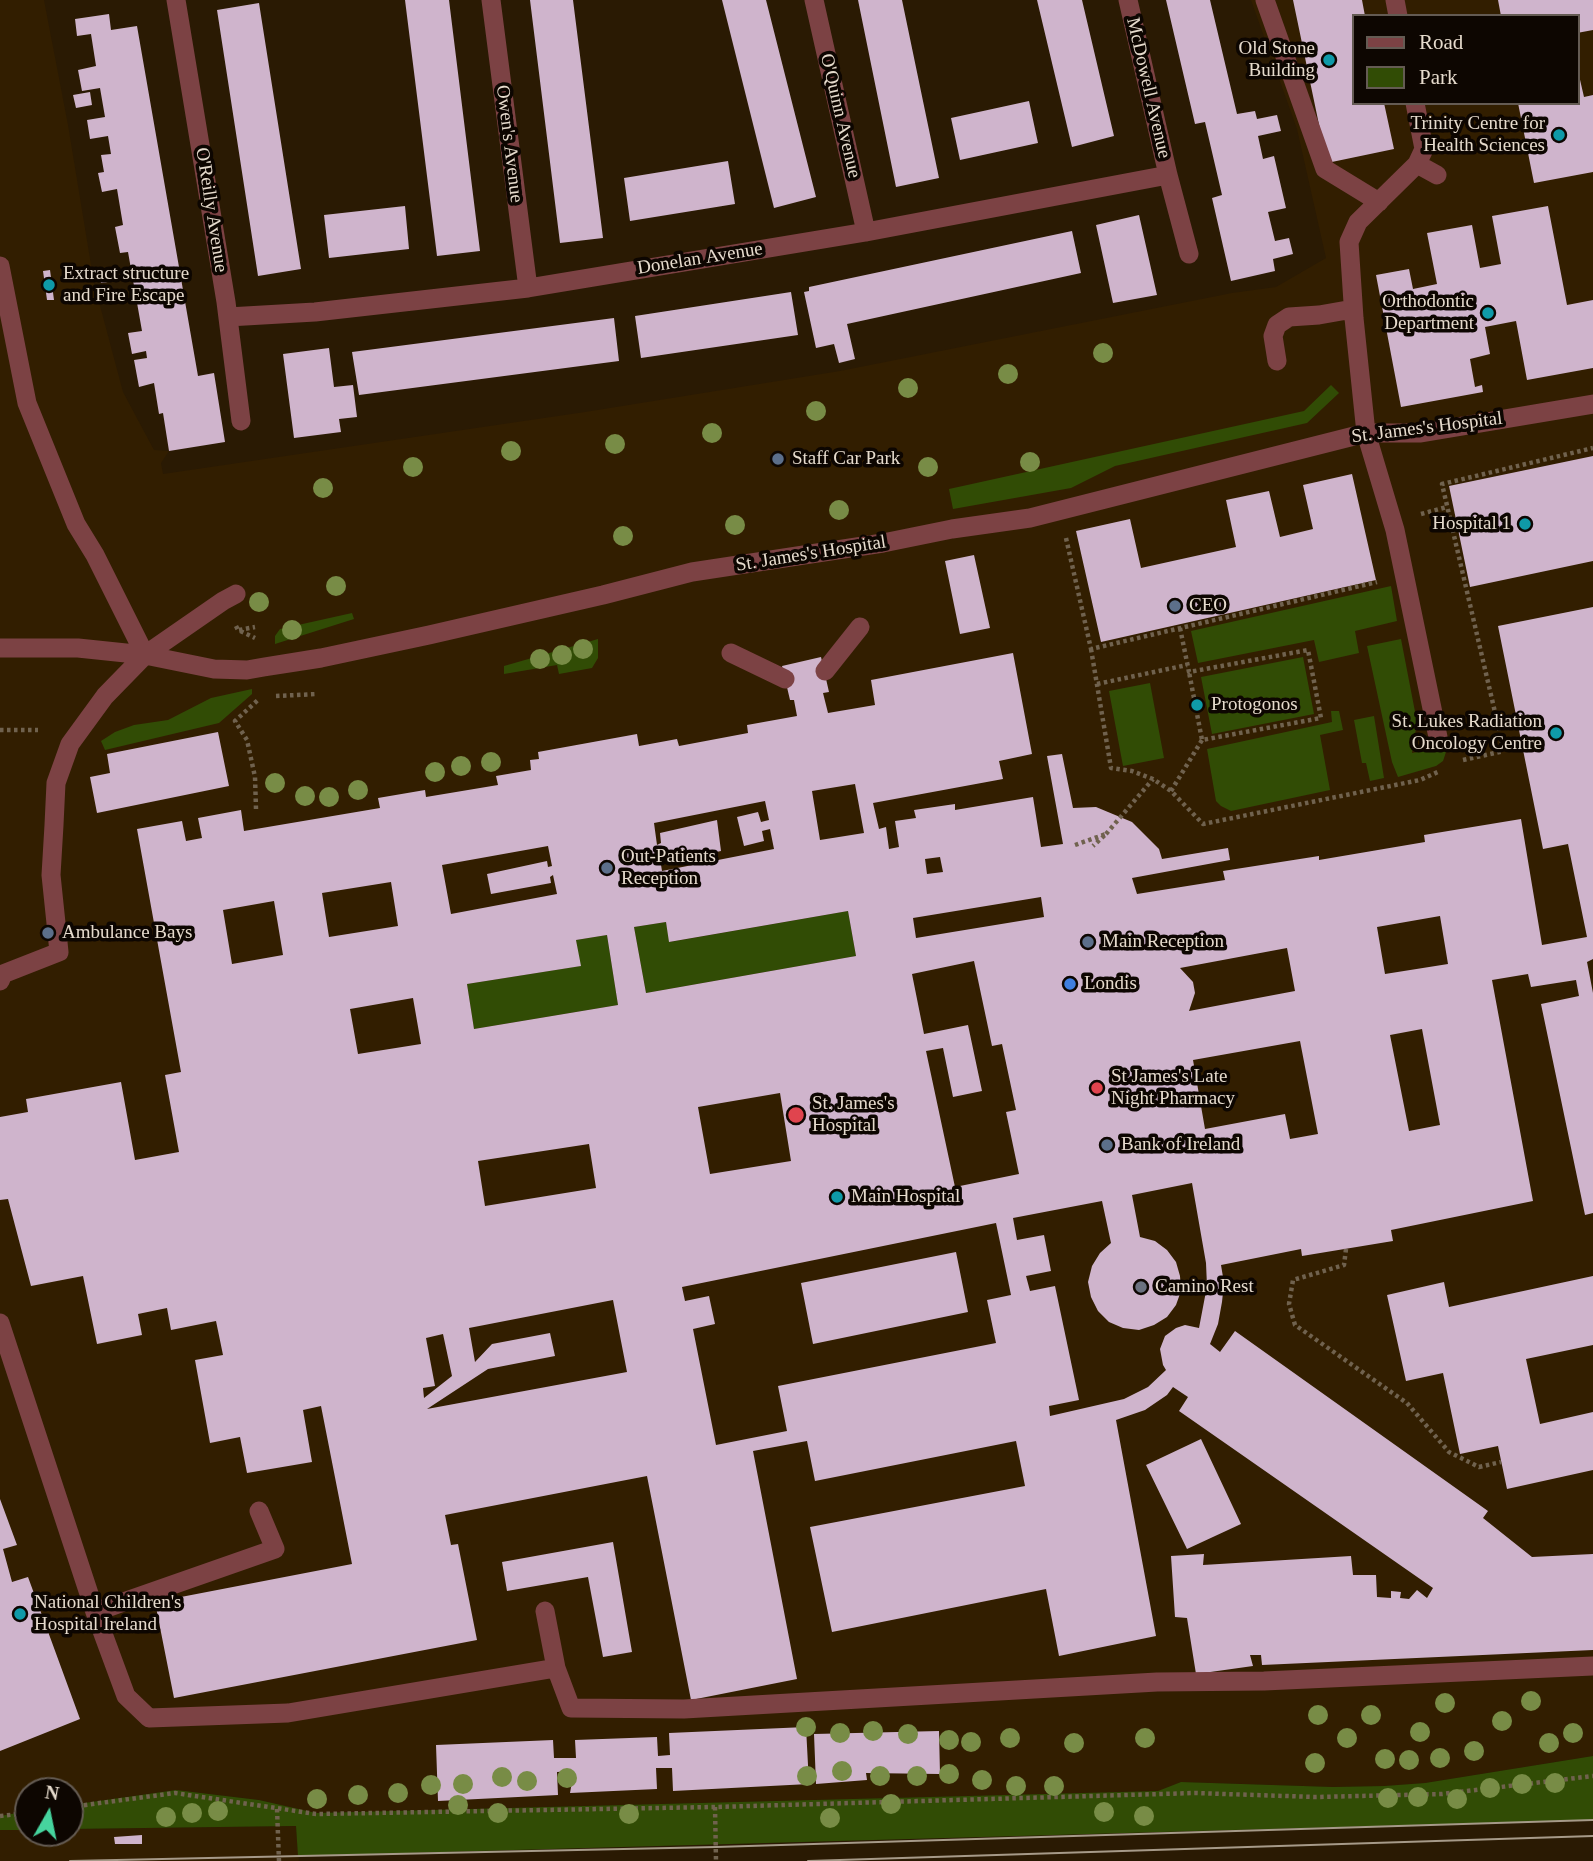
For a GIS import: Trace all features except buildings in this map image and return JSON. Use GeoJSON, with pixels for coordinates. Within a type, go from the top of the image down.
{"type":"FeatureCollection","features":[{"type":"Feature","properties":{"kind":"street","name":"O'Reilly Avenue"},"geometry":{"type":"LineString","coordinates":[[176,0],[228,317],[241,421]]}},
{"type":"Feature","properties":{"kind":"street","name":"Owen's Avenue"},"geometry":{"type":"LineString","coordinates":[[491,0],[528,288]]}},
{"type":"Feature","properties":{"kind":"street","name":"O'Quinn Avenue"},"geometry":{"type":"LineString","coordinates":[[814,0],[866,232]]}},
{"type":"Feature","properties":{"kind":"street","name":"McDowell Avenue"},"geometry":{"type":"LineString","coordinates":[[1128,0],[1189,254]]}},
{"type":"Feature","properties":{"kind":"street"},"geometry":{"type":"LineString","coordinates":[[1265,0],[1325,169],[1379,202]]}},
{"type":"Feature","properties":{"kind":"street"},"geometry":{"type":"LineString","coordinates":[[1415,105],[1424,149],[1417,164],[1358,222],[1349,242],[1366,433],[1395,530],[1439,742]]}},
{"type":"Feature","properties":{"kind":"street"},"geometry":{"type":"LineString","coordinates":[[1417,164],[1437,175]]}},
{"type":"Feature","properties":{"kind":"street","name":"Donelan Avenue"},"geometry":{"type":"LineString","coordinates":[[228,317],[315,312],[528,288],[866,232],[1168,175]]}},
{"type":"Feature","properties":{"kind":"street"},"geometry":{"type":"LineString","coordinates":[[0,266],[27,403],[76,524],[95,555],[145,655]]}},
{"type":"Feature","properties":{"kind":"street"},"geometry":{"type":"LineString","coordinates":[[1277,361],[1273,336],[1278,325],[1289,317],[1353,309]]}},
{"type":"Feature","properties":{"kind":"street","name":"St. James's Hospital"},"geometry":{"type":"LineString","coordinates":[[0,648],[78,648],[145,655],[214,669],[247,670],[275,666],[429,635],[614,593],[692,572],[883,544],[1059,511],[1366,433],[1421,433],[1593,404]]}},
{"type":"Feature","properties":{"kind":"street"},"geometry":{"type":"LineString","coordinates":[[0,981],[3,974],[60,952],[51,875],[56,783],[70,744],[105,696],[145,655],[223,600],[236,594]]}},
{"type":"Feature","properties":{"kind":"street"},"geometry":{"type":"LineString","coordinates":[[825,671],[860,627]]}},
{"type":"Feature","properties":{"kind":"street"},"geometry":{"type":"LineString","coordinates":[[731,653],[785,680]]}},
{"type":"Feature","properties":{"kind":"street"},"geometry":{"type":"LineString","coordinates":[[0,1323],[94,1612],[126,1696],[149,1718],[288,1713],[556,1668]]}},
{"type":"Feature","properties":{"kind":"street"},"geometry":{"type":"LineString","coordinates":[[94,1612],[275,1549],[259,1511]]}},
{"type":"Feature","properties":{"kind":"street"},"geometry":{"type":"LineString","coordinates":[[545,1611],[556,1668],[571,1708],[684,1709],[1157,1682],[1264,1681],[1593,1666]]}},
{"type":"Feature","properties":{"kind":"path"},"geometry":{"type":"LineString","coordinates":[[1460,760],[1504,751],[1442,484],[1593,448]]}},
{"type":"Feature","properties":{"kind":"path"},"geometry":{"type":"LineString","coordinates":[[1059,511],[1091,649],[1111,768],[1132,771],[1153,779],[1171,791],[1203,824],[1420,780],[1440,772],[1448,763]]}},
{"type":"Feature","properties":{"kind":"path"},"geometry":{"type":"LineString","coordinates":[[1091,649],[1382,580]]}},
{"type":"Feature","properties":{"kind":"path"},"geometry":{"type":"LineString","coordinates":[[233,622],[238,630],[259,640]]}},
{"type":"Feature","properties":{"kind":"path"},"geometry":{"type":"LineString","coordinates":[[238,630],[255,627]]}},
{"type":"Feature","properties":{"kind":"path"},"geometry":{"type":"LineString","coordinates":[[1171,791],[1202,740],[1180,628]]}},
{"type":"Feature","properties":{"kind":"path"},"geometry":{"type":"LineString","coordinates":[[1189,672],[1308,650],[1321,718],[1202,740]]}},
{"type":"Feature","properties":{"kind":"path"},"geometry":{"type":"LineString","coordinates":[[1097,684],[1187,665]]}},
{"type":"Feature","properties":{"kind":"path"},"geometry":{"type":"LineString","coordinates":[[256,809],[253,764],[247,740],[235,721],[268,693],[281,697],[317,694]]}},
{"type":"Feature","properties":{"kind":"path"},"geometry":{"type":"LineString","coordinates":[[0,730],[38,730]]}},
{"type":"Feature","properties":{"kind":"path"},"geometry":{"type":"LineString","coordinates":[[1093,846],[1153,779]]}},
{"type":"Feature","properties":{"kind":"path"},"geometry":{"type":"LineString","coordinates":[[1075,845],[1106,834]]}},
{"type":"Feature","properties":{"kind":"path"},"geometry":{"type":"LineString","coordinates":[[1346,1249],[1344,1265],[1293,1280],[1289,1304],[1295,1325],[1407,1403],[1449,1452],[1479,1467],[1501,1462]]}},
{"type":"Feature","properties":{"kind":"path"},"geometry":{"type":"LineString","coordinates":[[84,1805],[175,1793],[316,1814],[715,1807],[1195,1793],[1315,1797],[1442,1794],[1593,1776]]}},
{"type":"Feature","properties":{"kind":"path"},"geometry":{"type":"LineString","coordinates":[[715,1807],[716,1861]]}},
{"type":"Feature","properties":{"kind":"path"},"geometry":{"type":"LineString","coordinates":[[277,1809],[279,1861]]}},
{"type":"Feature","properties":{"kind":"shaded area","name":"St. James's Hospital"},"geometry":{"type":"Polygon","coordinates":[[[0,0],[44,0],[94,283],[123,392],[154,450],[169,451],[161,463],[163,474],[585,412],[840,371],[1232,293],[1276,287],[1326,258],[1297,129],[1251,0],[1593,0],[1593,1756],[1425,1783],[1384,1786],[1181,1782],[1159,1791],[315,1813],[259,1800],[176,1790],[84,1803],[84,1777],[14,1777],[14,1814],[0,1816],[0,0]]]}},
{"type":"Feature","properties":{"kind":"shaded area"},"geometry":{"type":"Polygon","coordinates":[[[296,1826],[299,1861],[0,1861],[0,1830],[14,1830],[14,1847],[84,1847],[84,1829],[296,1826]]]}},
{"type":"Feature","properties":{"kind":"green space"},"geometry":{"type":"Polygon","coordinates":[[[1331,385],[1339,393],[1307,423],[1115,466],[1071,488],[953,509],[949,489],[1304,411],[1331,385]]]}},
{"type":"Feature","properties":{"kind":"green space"},"geometry":{"type":"Polygon","coordinates":[[[1391,586],[1397,621],[1355,631],[1359,653],[1319,662],[1314,640],[1198,663],[1191,631],[1391,586]]]}},
{"type":"Feature","properties":{"kind":"green space"},"geometry":{"type":"Polygon","coordinates":[[[352,613],[354,619],[275,644],[275,636],[280,629],[352,613]]]}},
{"type":"Feature","properties":{"kind":"green space"},"geometry":{"type":"Polygon","coordinates":[[[598,639],[598,658],[592,668],[559,674],[557,665],[504,674],[504,666],[598,639]]]}},
{"type":"Feature","properties":{"kind":"green space"},"geometry":{"type":"Polygon","coordinates":[[[1401,639],[1417,722],[1412,753],[1448,746],[1443,761],[1436,766],[1398,777],[1392,762],[1367,646],[1401,639]]]}},
{"type":"Feature","properties":{"kind":"green space"},"geometry":{"type":"Polygon","coordinates":[[[1303,657],[1314,714],[1212,734],[1201,677],[1303,657]]]}},
{"type":"Feature","properties":{"kind":"green space"},"geometry":{"type":"Polygon","coordinates":[[[1150,683],[1164,758],[1123,766],[1109,691],[1150,683]]]}},
{"type":"Feature","properties":{"kind":"green space"},"geometry":{"type":"Polygon","coordinates":[[[252,689],[252,694],[219,723],[105,750],[101,741],[134,725],[168,720],[211,698],[252,689]]]}},
{"type":"Feature","properties":{"kind":"green space"},"geometry":{"type":"Polygon","coordinates":[[[1331,711],[1339,711],[1343,730],[1320,735],[1330,790],[1231,811],[1216,801],[1207,749],[1332,722],[1331,711]]]}},
{"type":"Feature","properties":{"kind":"green space"},"geometry":{"type":"Polygon","coordinates":[[[1374,716],[1384,778],[1370,781],[1366,763],[1362,763],[1354,720],[1374,716]]]}},
{"type":"Feature","properties":{"kind":"green space"},"geometry":{"type":"Polygon","coordinates":[[[848,911],[856,956],[646,993],[634,927],[666,922],[670,942],[848,911]]]}},
{"type":"Feature","properties":{"kind":"green space"},"geometry":{"type":"Polygon","coordinates":[[[607,935],[618,1005],[474,1029],[467,984],[580,966],[576,940],[607,935]]]}},
{"type":"Feature","properties":{"kind":"green space"},"geometry":{"type":"Polygon","coordinates":[[[1593,1756],[1593,1820],[298,1856],[296,1826],[84,1829],[84,1803],[176,1790],[259,1800],[316,1813],[1158,1791],[1181,1782],[1333,1787],[1425,1783],[1593,1756]]]}},
{"type":"Feature","properties":{"kind":"green space"},"geometry":{"type":"Polygon","coordinates":[[[14,1814],[14,1830],[0,1830],[0,1816],[14,1814]]]}},
{"type":"Feature","properties":{"kind":"tram line"},"geometry":{"type":"LineString","coordinates":[[70,1861],[716,1847],[1593,1820]]}},
{"type":"Feature","properties":{"kind":"tram line"},"geometry":{"type":"LineString","coordinates":[[808,1861],[1593,1836]]}},
{"type":"Feature","properties":{"kind":"place","name":"Old Stone Building"},"geometry":{"type":"Point","coordinates":[1329,60]}},
{"type":"Feature","properties":{"kind":"place","name":"Trinity Centre for Health Sciences"},"geometry":{"type":"Point","coordinates":[1559,135]}},
{"type":"Feature","properties":{"kind":"place","name":"Extract structure and Fire Escape"},"geometry":{"type":"Point","coordinates":[49,285]}},
{"type":"Feature","properties":{"kind":"place","name":"Orthodontic Department"},"geometry":{"type":"Point","coordinates":[1488,313]}},
{"type":"Feature","properties":{"kind":"place","name":"Staff Car Park"},"geometry":{"type":"Point","coordinates":[778,459]}},
{"type":"Feature","properties":{"kind":"place","name":"Hospital 1"},"geometry":{"type":"Point","coordinates":[1525,524]}},
{"type":"Feature","properties":{"kind":"place","name":"CEO"},"geometry":{"type":"Point","coordinates":[1175,606]}},
{"type":"Feature","properties":{"kind":"place","name":"Protogonos"},"geometry":{"type":"Point","coordinates":[1197,705]}},
{"type":"Feature","properties":{"kind":"place","name":"St. Lukes Radiation Oncology Centre"},"geometry":{"type":"Point","coordinates":[1556,733]}},
{"type":"Feature","properties":{"kind":"place","name":"Out-Patients Reception"},"geometry":{"type":"Point","coordinates":[607,868]}},
{"type":"Feature","properties":{"kind":"place","name":"Ambulance Bays"},"geometry":{"type":"Point","coordinates":[48,933]}},
{"type":"Feature","properties":{"kind":"place","name":"Main Reception"},"geometry":{"type":"Point","coordinates":[1088,942]}},
{"type":"Feature","properties":{"kind":"place","name":"Londis"},"geometry":{"type":"Point","coordinates":[1070,984]}},
{"type":"Feature","properties":{"kind":"place","name":"St James's Late Night Pharmacy"},"geometry":{"type":"Point","coordinates":[1097,1088]}},
{"type":"Feature","properties":{"kind":"place","name":"St. James's Hospital"},"geometry":{"type":"Point","coordinates":[796,1115]}},
{"type":"Feature","properties":{"kind":"place","name":"Bank of Ireland"},"geometry":{"type":"Point","coordinates":[1107,1145]}},
{"type":"Feature","properties":{"kind":"place","name":"Main Hospital"},"geometry":{"type":"Point","coordinates":[837,1197]}},
{"type":"Feature","properties":{"kind":"place","name":"Camino Rest"},"geometry":{"type":"Point","coordinates":[1141,1287]}},
{"type":"Feature","properties":{"kind":"place","name":"National Children's Hospital Ireland"},"geometry":{"type":"Point","coordinates":[20,1614]}}]}
